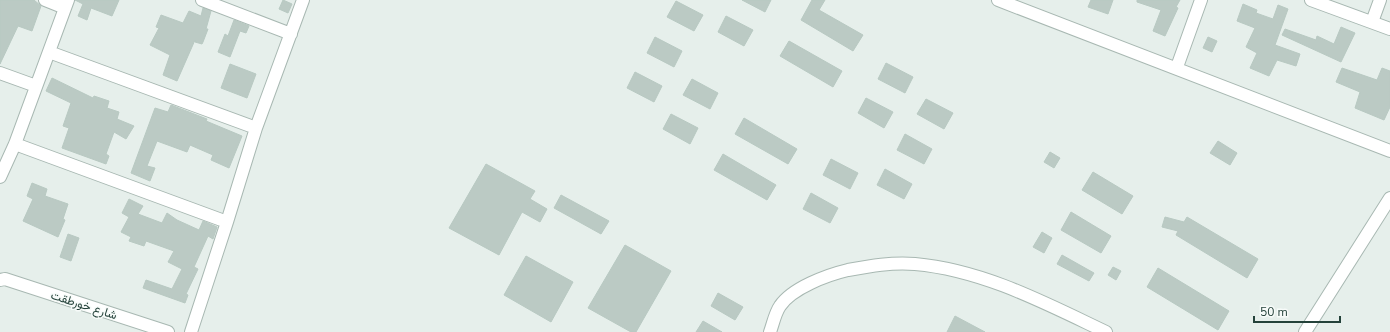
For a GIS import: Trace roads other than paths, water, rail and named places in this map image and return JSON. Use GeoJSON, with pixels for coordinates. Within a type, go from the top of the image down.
{"type":"FeatureCollection","features":[{"type":"Feature","properties":{"kind":"street"},"geometry":{"type":"LineString","coordinates":[[0,177],[15,144],[66,4],[45,0]]}},
{"type":"Feature","properties":{"kind":"street"},"geometry":{"type":"LineString","coordinates":[[202,0],[291,34]]}},
{"type":"Feature","properties":{"kind":"street"},"geometry":{"type":"LineString","coordinates":[[191,332],[256,128],[303,0]]}},
{"type":"Feature","properties":{"kind":"street"},"geometry":{"type":"LineString","coordinates":[[998,0],[1176,67],[1390,151]]}},
{"type":"Feature","properties":{"kind":"street"},"geometry":{"type":"LineString","coordinates":[[1176,67],[1201,0]]}},
{"type":"Feature","properties":{"kind":"street"},"geometry":{"type":"LineString","coordinates":[[1310,0],[1390,29]]}},
{"type":"Feature","properties":{"kind":"street"},"geometry":{"type":"LineString","coordinates":[[1372,22],[1380,0]]}},
{"type":"Feature","properties":{"kind":"street"},"geometry":{"type":"LineString","coordinates":[[49,52],[256,128]]}},
{"type":"Feature","properties":{"kind":"street"},"geometry":{"type":"LineString","coordinates":[[0,73],[36,86]]}},
{"type":"Feature","properties":{"kind":"street"},"geometry":{"type":"LineString","coordinates":[[15,144],[227,222]]}},
{"type":"Feature","properties":{"kind":"street"},"geometry":{"type":"LineString","coordinates":[[1305,332],[1390,198]]}},
{"type":"Feature","properties":{"kind":"street"},"geometry":{"type":"LineString","coordinates":[[770,332],[780,306],[800,289],[831,274],[877,264],[914,264],[968,274],[1021,292],[1106,332]]}},
{"type":"Feature","properties":{"kind":"street","name":"شارع خورطقت"},"geometry":{"type":"LineString","coordinates":[[0,280],[5,279],[168,332]]}}]}
